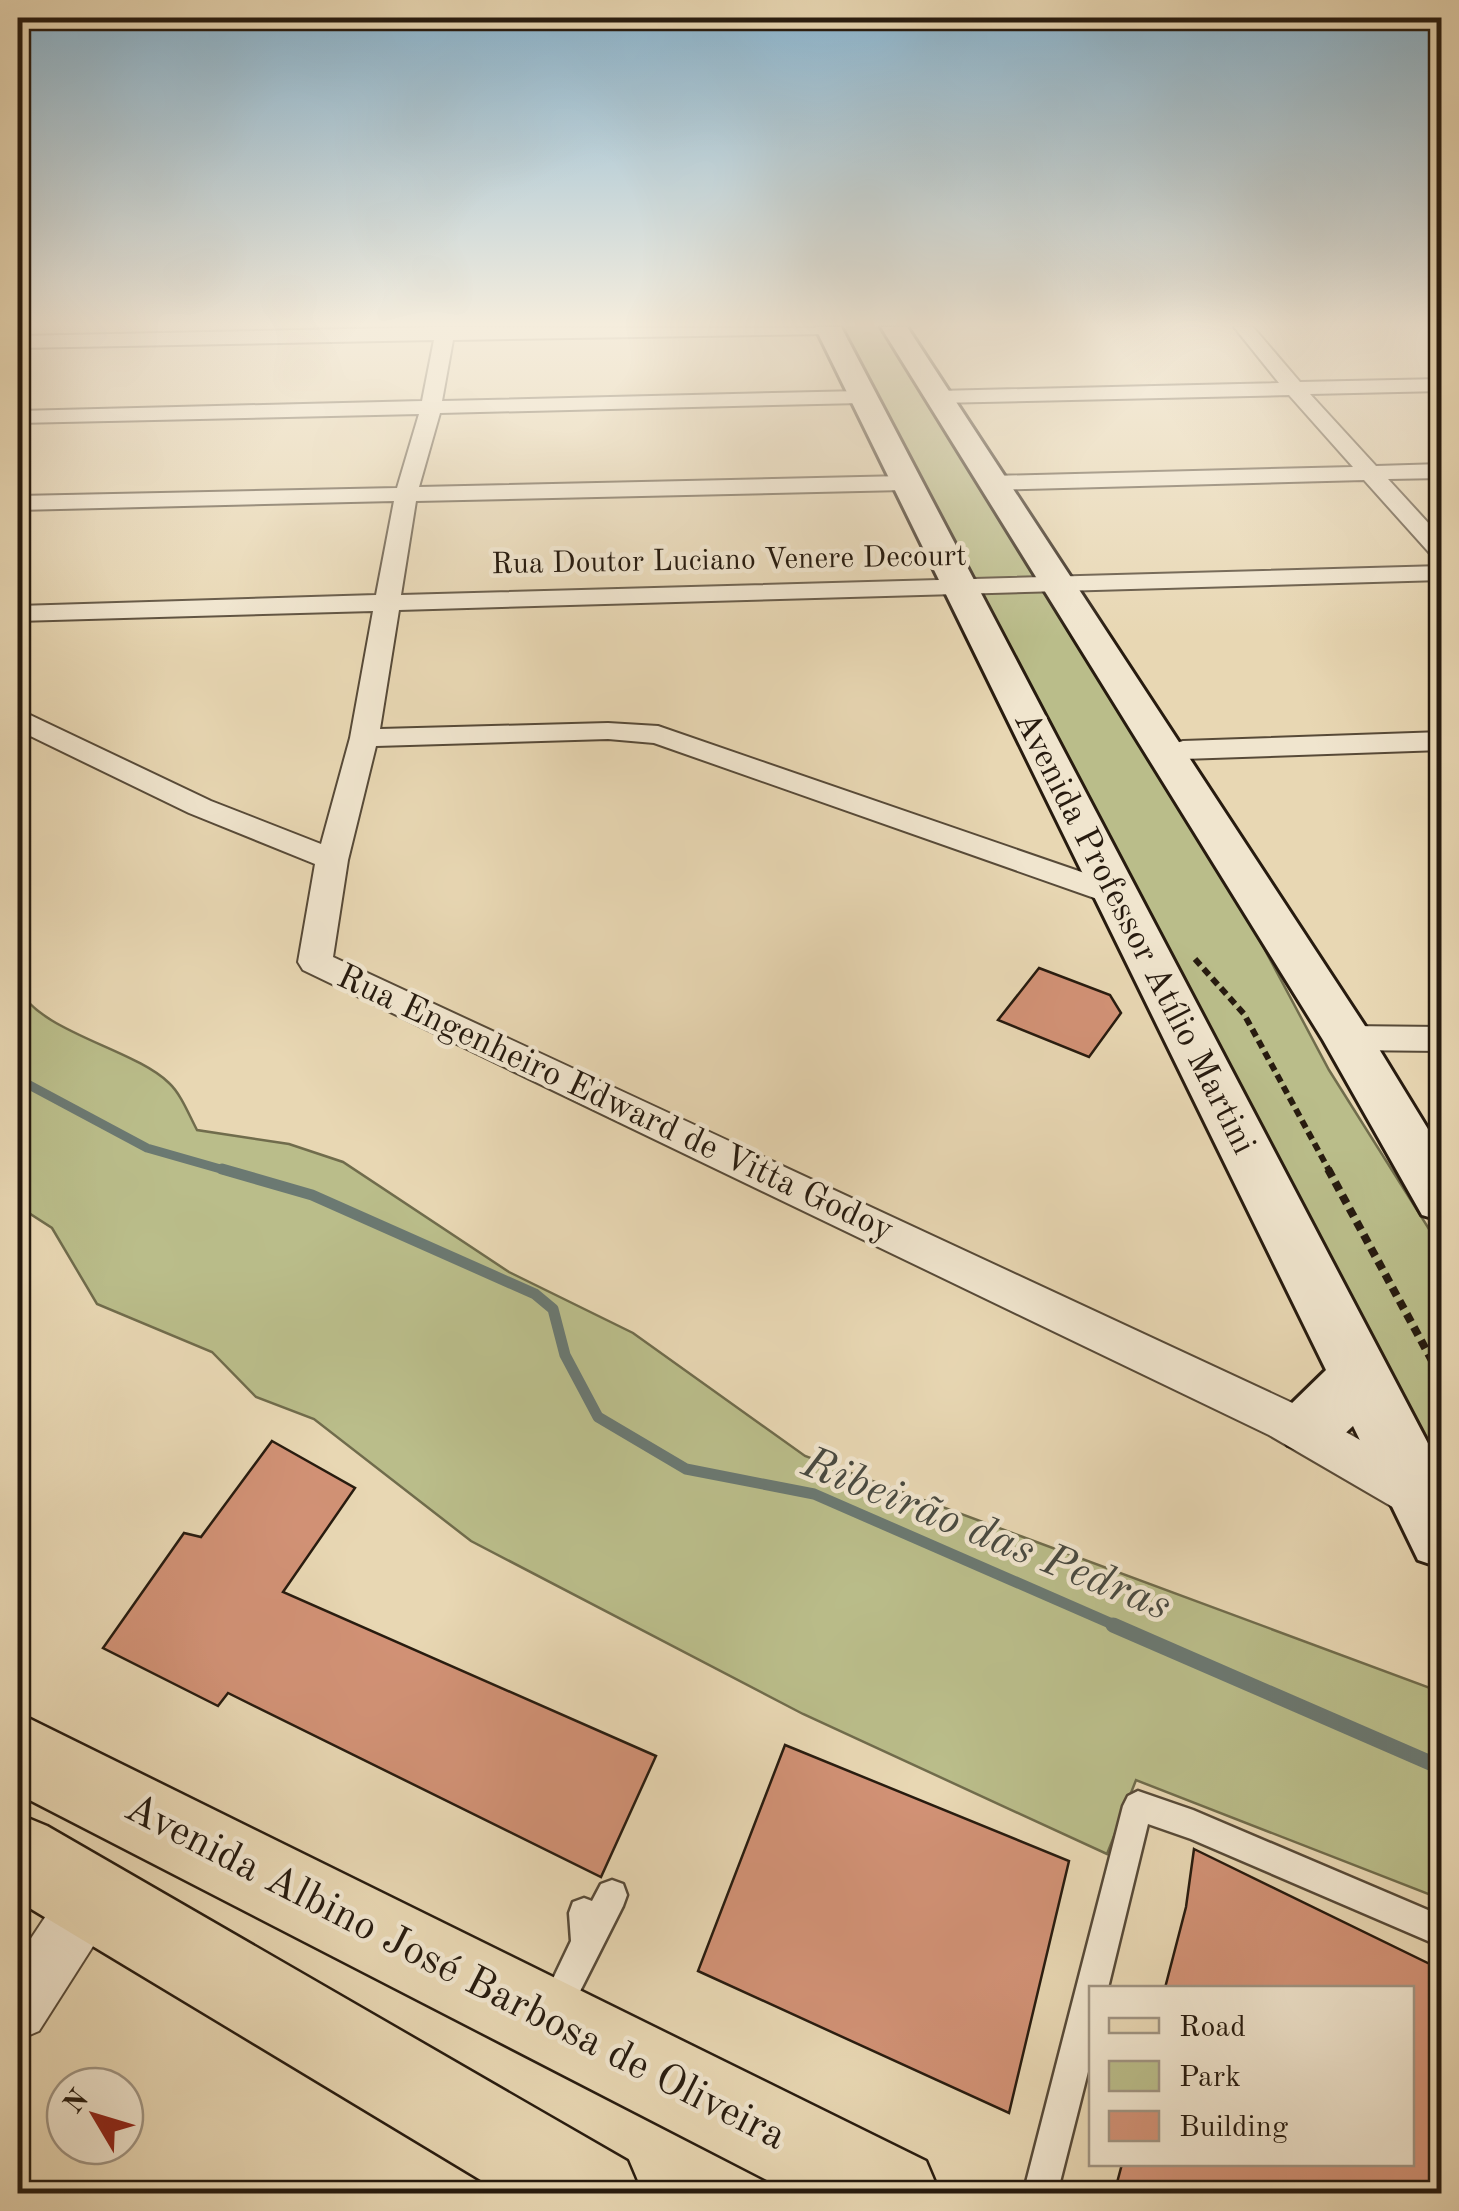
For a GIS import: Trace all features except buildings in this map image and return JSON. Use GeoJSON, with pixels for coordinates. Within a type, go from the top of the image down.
{"type":"FeatureCollection","features":[{"type":"Feature","properties":{"kind":"main road","name":"Avenida Professor Atílio Martini"},"geometry":{"type":"LineString","coordinates":[[914,430],[1058,584],[1430,1162],[1442,1200]]}},
{"type":"Feature","properties":{"kind":"main road","name":"Avenida Professor Atílio Martini"},"geometry":{"type":"LineString","coordinates":[[922,430],[958,589],[1359,1370],[1428,1486]]}},
{"type":"Feature","properties":{"kind":"main road"},"geometry":{"type":"LineString","coordinates":[[1298,1424],[1343,1396],[1359,1370]]}},
{"type":"Feature","properties":{"kind":"main road","name":"Avenida Albino José Barbosa de Oliveira"},"geometry":{"type":"LineString","coordinates":[[18,1752],[574,1959],[892,2194]]}},
{"type":"Feature","properties":{"kind":"main road"},"geometry":{"type":"LineString","coordinates":[[18,1855],[594,2194]]}},
{"type":"Feature","properties":{"kind":"street","name":"Rua Engenheiro Edward de Vitta Godoy"},"geometry":{"type":"LineString","coordinates":[[424,430],[406,495],[364,738],[332,860],[315,962],[1428,1486]]}},
{"type":"Feature","properties":{"kind":"street"},"geometry":{"type":"LineString","coordinates":[[741,430],[1374,474],[1442,472]]}},
{"type":"Feature","properties":{"kind":"street"},"geometry":{"type":"LineString","coordinates":[[18,504],[406,495],[926,444],[1018,430]]}},
{"type":"Feature","properties":{"kind":"street"},"geometry":{"type":"LineString","coordinates":[[1332,430],[1442,553]]}},
{"type":"Feature","properties":{"kind":"street","name":"Rua Doutor Luciano Venere Decourt"},"geometry":{"type":"LineString","coordinates":[[18,613],[1442,573]]}},
{"type":"Feature","properties":{"kind":"street"},"geometry":{"type":"LineString","coordinates":[[18,720],[200,807],[332,860]]}},
{"type":"Feature","properties":{"kind":"street"},"geometry":{"type":"LineString","coordinates":[[364,738],[608,730],[658,735],[1114,894]]}},
{"type":"Feature","properties":{"kind":"street"},"geometry":{"type":"LineString","coordinates":[[1183,750],[1442,742]]}},
{"type":"Feature","properties":{"kind":"street"},"geometry":{"type":"LineString","coordinates":[[1347,1038],[1442,1039]]}},
{"type":"Feature","properties":{"kind":"street","name":"Rua Engenheiro Edward de Vitta Godoy"},"geometry":{"type":"LineString","coordinates":[[1298,1424],[1428,1486]]}},
{"type":"Feature","properties":{"kind":"street"},"geometry":{"type":"LineString","coordinates":[[18,2010],[91,1898]]}},
{"type":"Feature","properties":{"kind":"lane"},"geometry":{"type":"LineString","coordinates":[[1093,1986],[1138,1806],[1193,1825],[1442,1932]]}},
{"type":"Feature","properties":{"kind":"lane"},"geometry":{"type":"LineString","coordinates":[[574,1959],[612,1895]]}},
{"type":"Feature","properties":{"kind":"lane"},"geometry":{"type":"LineString","coordinates":[[1040,2194],[1089,2001]]}},
{"type":"Feature","properties":{"kind":"path"},"geometry":{"type":"LineString","coordinates":[[1185,948],[1244,1014],[1442,1379]]}},
{"type":"Feature","properties":{"kind":"green space"},"geometry":{"type":"Polygon","coordinates":[[[883,430],[949,430],[1233,890],[1329,1070],[1441,1248],[1441,1521],[883,430]]]}},
{"type":"Feature","properties":{"kind":"green space"},"geometry":{"type":"Polygon","coordinates":[[[18,987],[45,1016],[154,1071],[181,1099],[197,1130],[289,1144],[343,1162],[509,1272],[633,1333],[805,1456],[1441,1692],[1441,1899],[1136,1780],[1107,1854],[803,1714],[471,1541],[314,1419],[256,1397],[212,1352],[97,1304],[52,1228],[18,1206],[18,987]]]}},
{"type":"Feature","properties":{"kind":"waterway","name":"Ribeirão das Pedras"},"geometry":{"type":"LineString","coordinates":[[18,1079],[147,1148],[231,1172]]}},
{"type":"Feature","properties":{"kind":"waterway","name":"Ribeirão das Pedras"},"geometry":{"type":"LineString","coordinates":[[222,1169],[312,1195],[535,1294],[553,1309],[565,1355],[598,1417],[686,1469],[814,1494],[1119,1627]]}},
{"type":"Feature","properties":{"kind":"waterway","name":"Ribeirão das Pedras"},"geometry":{"type":"LineString","coordinates":[[1113,1625],[1442,1768]]}}]}
